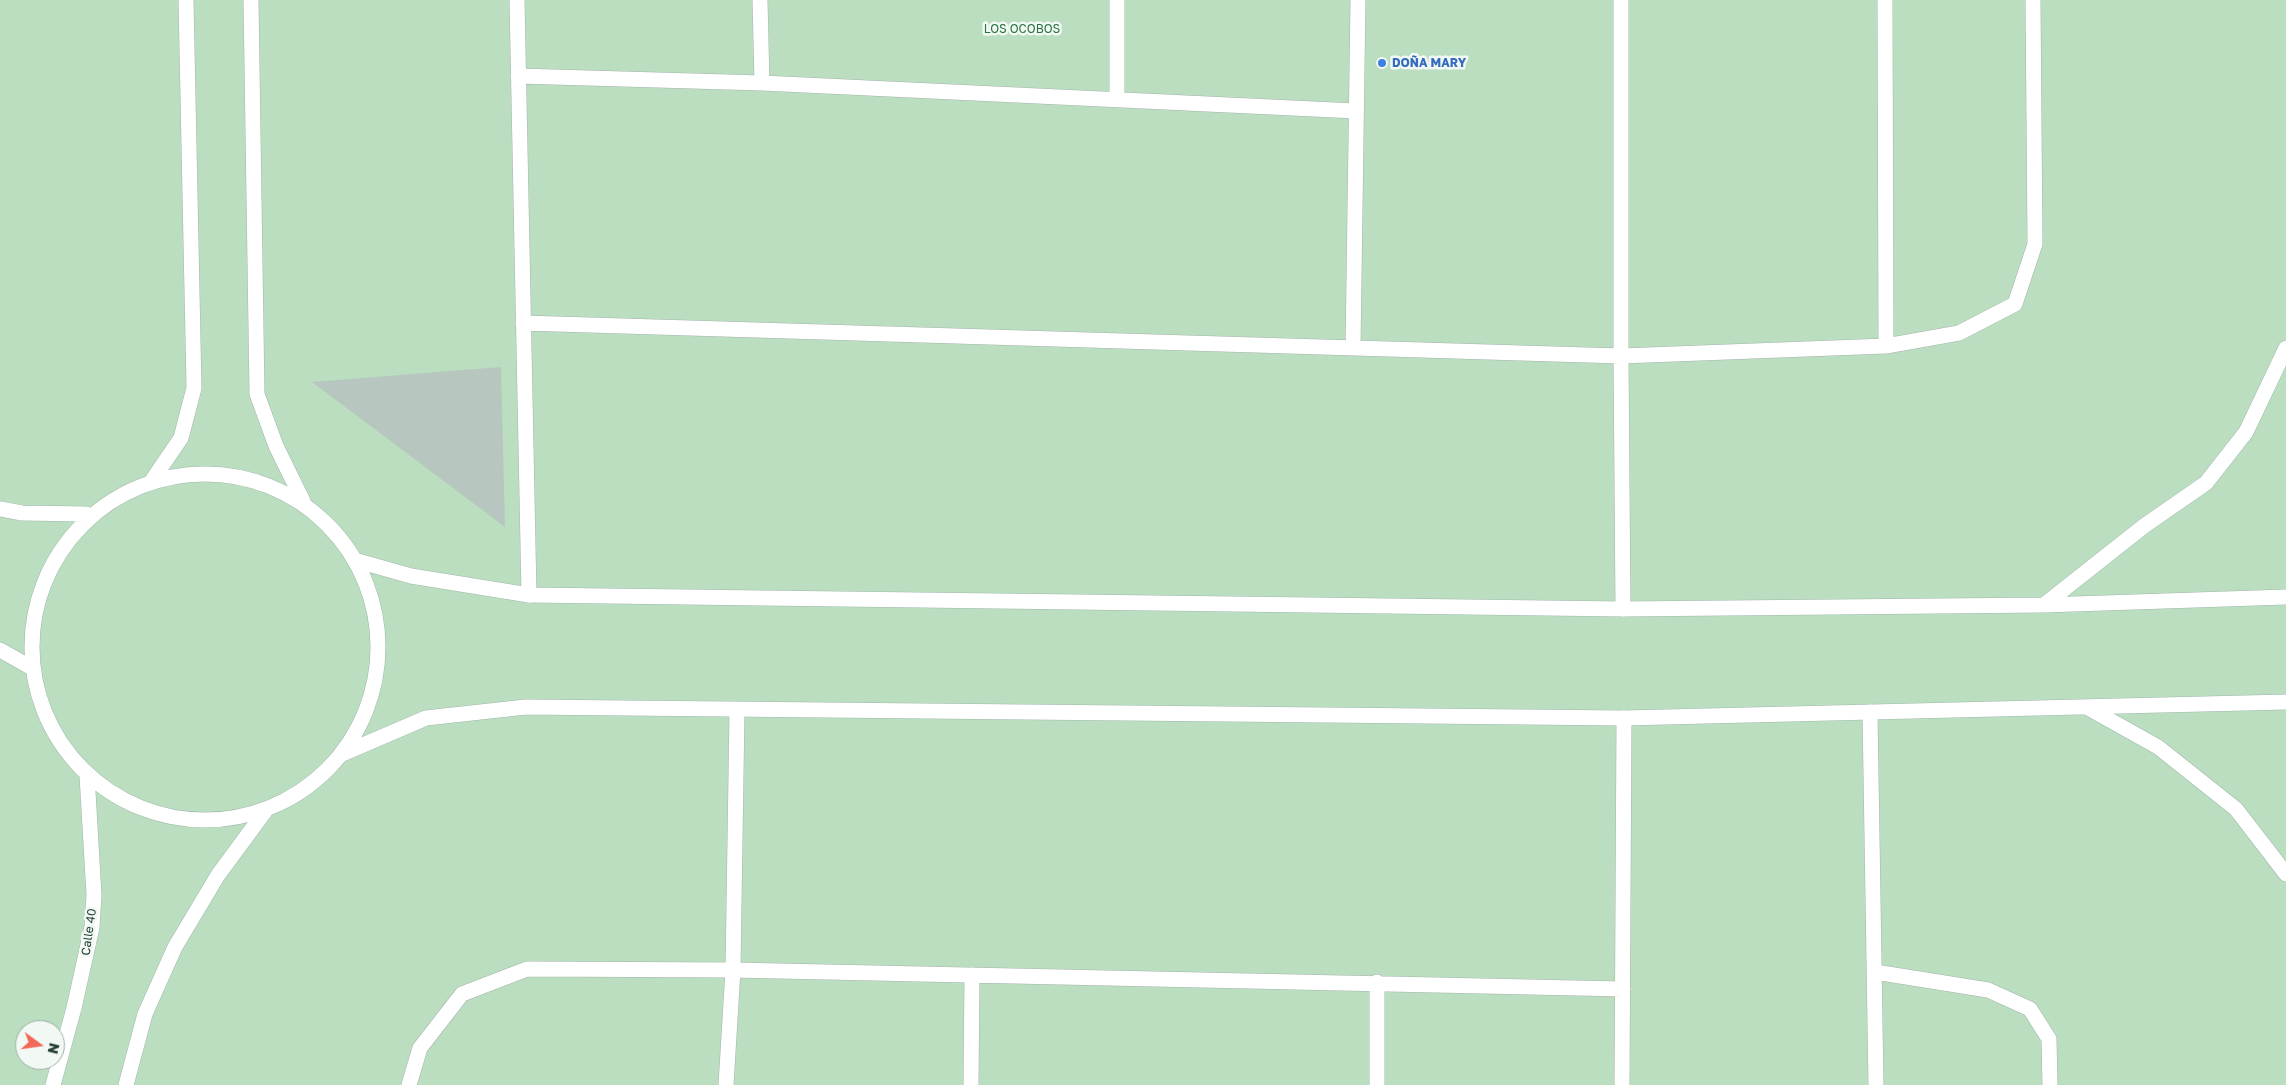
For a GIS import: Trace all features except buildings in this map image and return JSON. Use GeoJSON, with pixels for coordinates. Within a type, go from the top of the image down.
{"type":"FeatureCollection","features":[{"type":"Feature","properties":{"kind":"street"},"geometry":{"type":"LineString","coordinates":[[153,479],[181,438],[194,388],[186,0]]}},
{"type":"Feature","properties":{"kind":"street"},"geometry":{"type":"LineString","coordinates":[[251,0],[257,394],[276,446],[303,501]]}},
{"type":"Feature","properties":{"kind":"street"},"geometry":{"type":"LineString","coordinates":[[517,0],[529,595]]}},
{"type":"Feature","properties":{"kind":"street"},"geometry":{"type":"LineString","coordinates":[[760,0],[762,83]]}},
{"type":"Feature","properties":{"kind":"street"},"geometry":{"type":"LineString","coordinates":[[1117,0],[1117,99]]}},
{"type":"Feature","properties":{"kind":"street"},"geometry":{"type":"LineString","coordinates":[[1354,348],[1358,0]]}},
{"type":"Feature","properties":{"kind":"street"},"geometry":{"type":"LineString","coordinates":[[1621,0],[1621,356],[1624,610]]}},
{"type":"Feature","properties":{"kind":"street"},"geometry":{"type":"LineString","coordinates":[[1885,0],[1886,346]]}},
{"type":"Feature","properties":{"kind":"street"},"geometry":{"type":"LineString","coordinates":[[524,323],[1621,356],[1886,346],[1959,333],[2015,304],[2036,244],[2033,0]]}},
{"type":"Feature","properties":{"kind":"street"},"geometry":{"type":"LineString","coordinates":[[518,76],[762,83],[1356,111]]}},
{"type":"Feature","properties":{"kind":"street"},"geometry":{"type":"LineString","coordinates":[[2044,605],[2144,526],[2206,484],[2246,432],[2286,348]]}},
{"type":"Feature","properties":{"kind":"street"},"geometry":{"type":"LineString","coordinates":[[231,473],[303,501],[334,527],[358,561],[378,625],[373,693],[342,754],[322,777],[297,795],[266,810],[230,820],[188,821],[134,806],[86,775],[50,726],[32,668],[38,597],[57,554],[86,514],[153,479],[231,473]]}},
{"type":"Feature","properties":{"kind":"street"},"geometry":{"type":"LineString","coordinates":[[0,509],[22,512],[86,514]]}},
{"type":"Feature","properties":{"kind":"street"},"geometry":{"type":"LineString","coordinates":[[358,561],[410,576],[529,595],[1624,610],[2044,605],[2286,597]]}},
{"type":"Feature","properties":{"kind":"street"},"geometry":{"type":"LineString","coordinates":[[0,650],[32,668]]}},
{"type":"Feature","properties":{"kind":"street"},"geometry":{"type":"LineString","coordinates":[[342,754],[426,718],[526,707],[1624,718],[2286,702]]}},
{"type":"Feature","properties":{"kind":"street"},"geometry":{"type":"LineString","coordinates":[[2089,708],[2158,747],[2236,810],[2286,874]]}},
{"type":"Feature","properties":{"kind":"street"},"geometry":{"type":"LineString","coordinates":[[726,1085],[733,970],[737,710]]}},
{"type":"Feature","properties":{"kind":"street"},"geometry":{"type":"LineString","coordinates":[[1870,712],[1876,1085]]}},
{"type":"Feature","properties":{"kind":"street"},"geometry":{"type":"LineString","coordinates":[[1622,1085],[1624,718]]}},
{"type":"Feature","properties":{"kind":"street","name":"Calle 40"},"geometry":{"type":"LineString","coordinates":[[53,1085],[74,1008],[92,927],[94,896],[86,775]]}},
{"type":"Feature","properties":{"kind":"street"},"geometry":{"type":"LineString","coordinates":[[126,1085],[145,1014],[176,947],[218,875],[266,810]]}},
{"type":"Feature","properties":{"kind":"street"},"geometry":{"type":"LineString","coordinates":[[409,1085],[420,1048],[462,994],[527,968],[1377,982],[1622,989]]}},
{"type":"Feature","properties":{"kind":"street"},"geometry":{"type":"LineString","coordinates":[[1874,972],[1988,990],[2030,1008],[2049,1039],[2050,1085]]}},
{"type":"Feature","properties":{"kind":"street"},"geometry":{"type":"LineString","coordinates":[[971,1085],[972,975]]}},
{"type":"Feature","properties":{"kind":"street"},"geometry":{"type":"LineString","coordinates":[[1377,982],[1377,1085]]}},
{"type":"Feature","properties":{"kind":"green space","name":"LOS OCOBOS"},"geometry":{"type":"Polygon","coordinates":[[[0,0],[2286,0],[2286,1085],[0,1085],[0,0]]]}},
{"type":"Feature","properties":{"kind":"place","name":"DOÑA MARY"},"geometry":{"type":"Point","coordinates":[1382,63]}}]}
